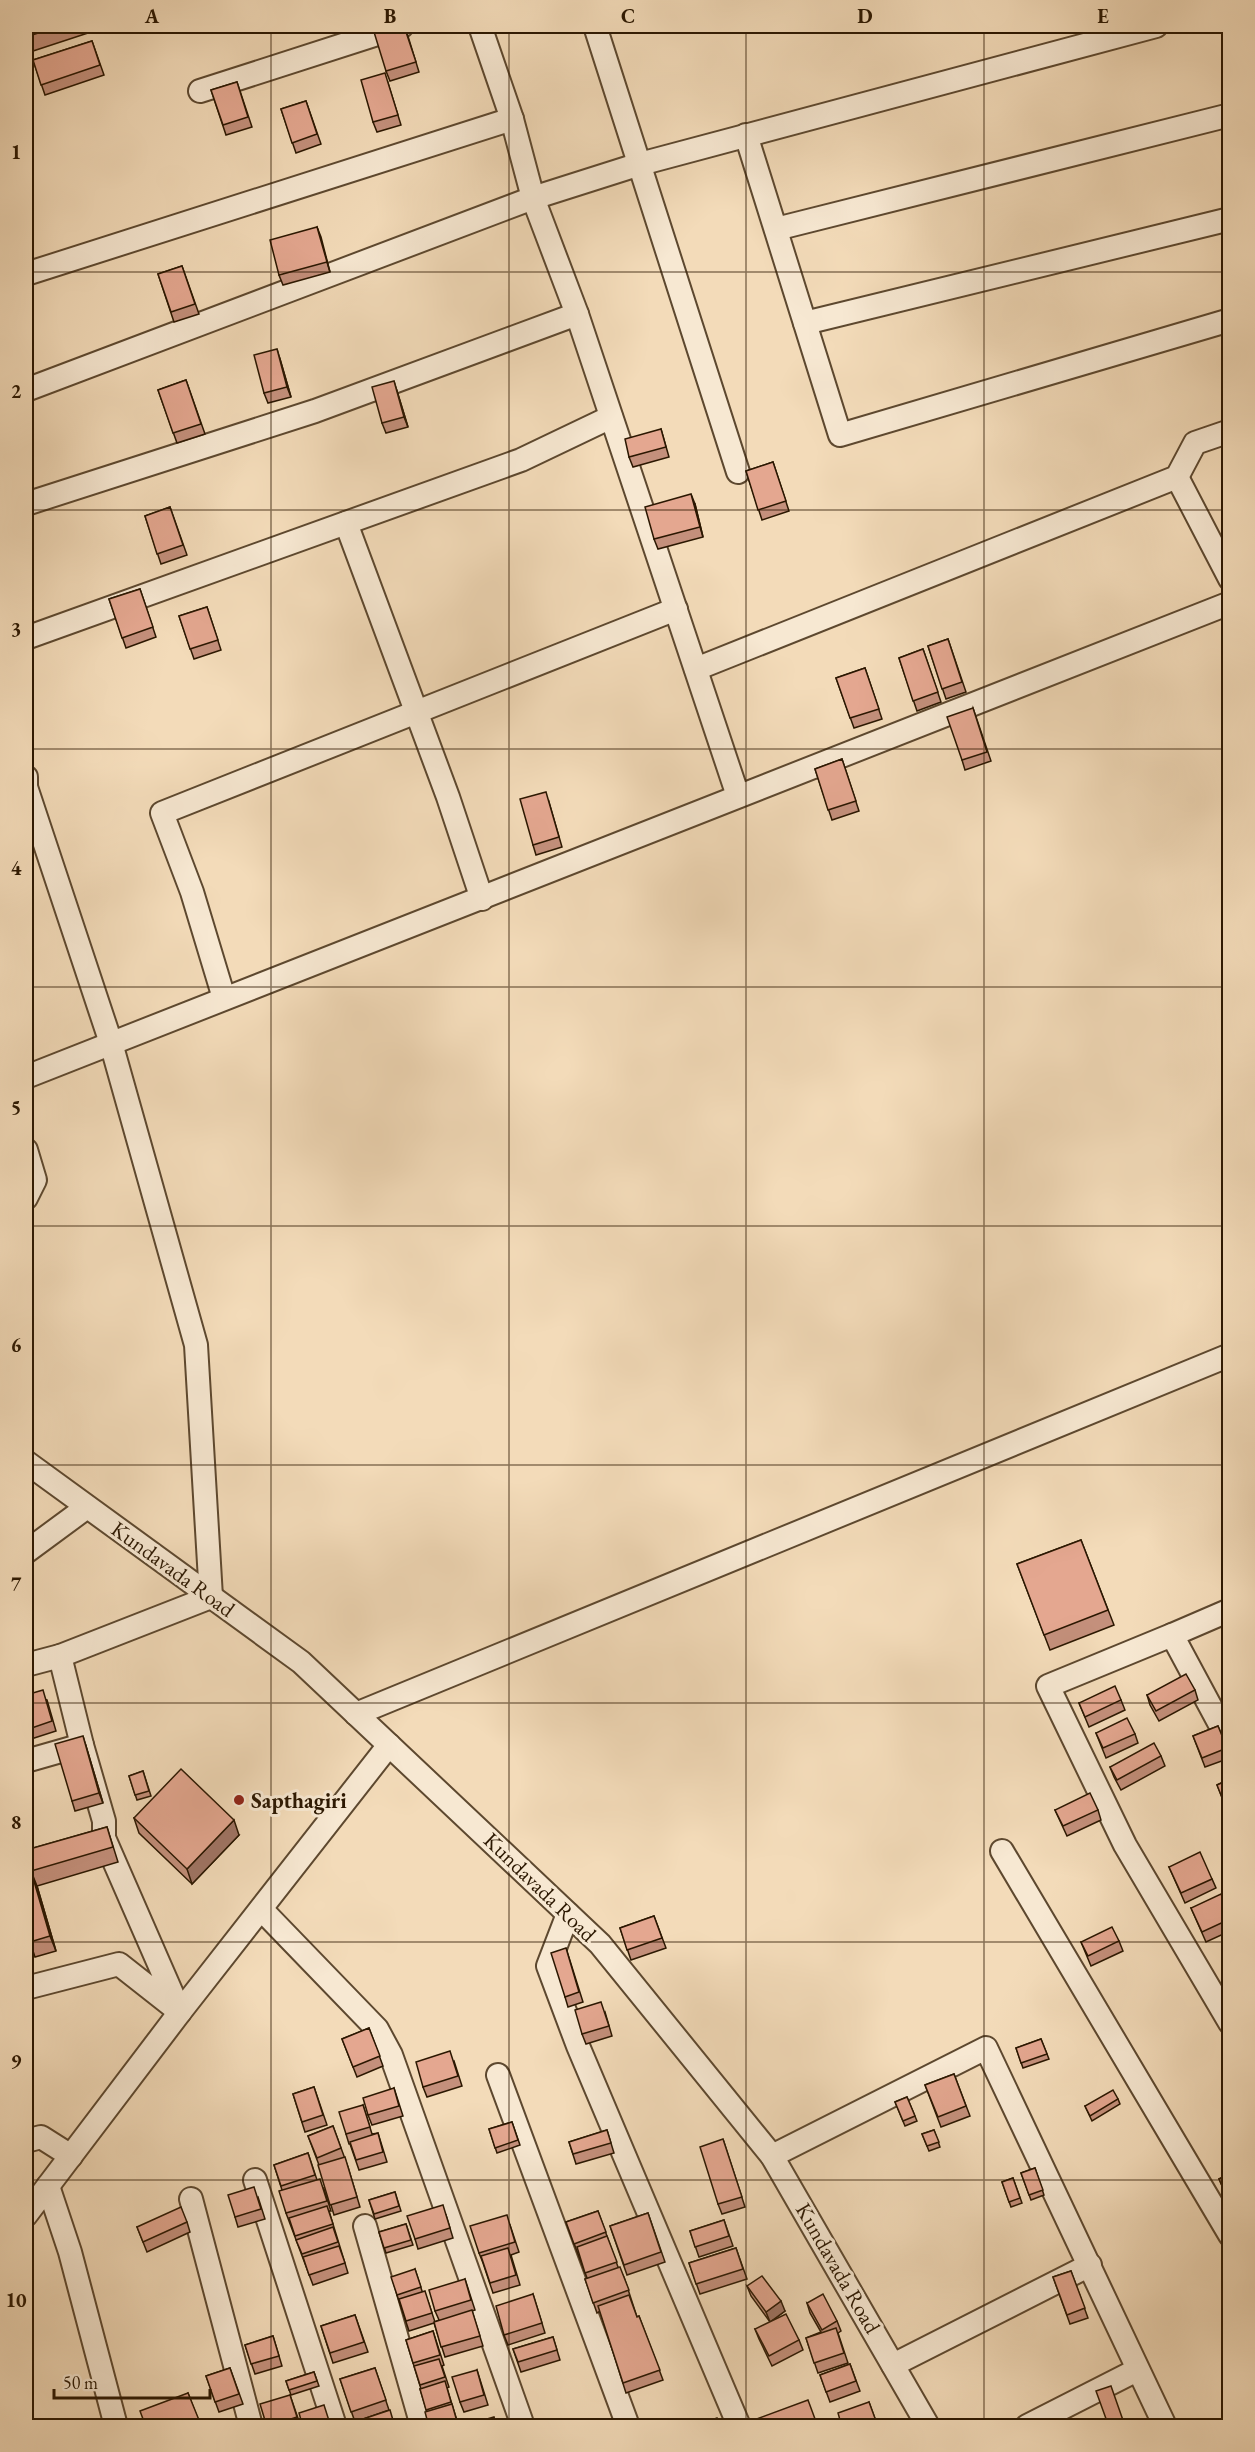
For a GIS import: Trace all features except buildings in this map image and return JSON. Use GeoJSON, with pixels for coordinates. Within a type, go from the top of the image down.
{"type":"FeatureCollection","features":[{"type":"Feature","properties":{"kind":"street"},"geometry":{"type":"LineString","coordinates":[[200,91],[402,26]]}},
{"type":"Feature","properties":{"kind":"street"},"geometry":{"type":"LineString","coordinates":[[480,26],[512,120],[533,198],[577,314],[738,796]]}},
{"type":"Feature","properties":{"kind":"street"},"geometry":{"type":"LineString","coordinates":[[595,26],[738,472]]}},
{"type":"Feature","properties":{"kind":"street"},"geometry":{"type":"LineString","coordinates":[[26,390],[533,198],[640,164],[1156,26]]}},
{"type":"Feature","properties":{"kind":"street"},"geometry":{"type":"LineString","coordinates":[[776,229],[1230,115]]}},
{"type":"Feature","properties":{"kind":"street"},"geometry":{"type":"LineString","coordinates":[[26,274],[512,120]]}},
{"type":"Feature","properties":{"kind":"street"},"geometry":{"type":"LineString","coordinates":[[746,135],[840,435],[1230,320]]}},
{"type":"Feature","properties":{"kind":"street"},"geometry":{"type":"LineString","coordinates":[[805,323],[1230,219]]}},
{"type":"Feature","properties":{"kind":"street"},"geometry":{"type":"LineString","coordinates":[[26,504],[315,411],[577,314]]}},
{"type":"Feature","properties":{"kind":"street"},"geometry":{"type":"LineString","coordinates":[[26,638],[521,460],[611,417]]}},
{"type":"Feature","properties":{"kind":"street"},"geometry":{"type":"LineString","coordinates":[[696,669],[1177,477],[1195,443],[1230,431]]}},
{"type":"Feature","properties":{"kind":"street"},"geometry":{"type":"LineString","coordinates":[[1177,477],[1230,579]]}},
{"type":"Feature","properties":{"kind":"street"},"geometry":{"type":"LineString","coordinates":[[346,523],[448,797],[482,899]]}},
{"type":"Feature","properties":{"kind":"street"},"geometry":{"type":"LineString","coordinates":[[26,1077],[1230,603]]}},
{"type":"Feature","properties":{"kind":"street"},"geometry":{"type":"LineString","coordinates":[[224,998],[192,892],[162,813],[676,609]]}},
{"type":"Feature","properties":{"kind":"street"},"geometry":{"type":"LineString","coordinates":[[26,777],[26,787],[111,1043],[196,1345],[212,1597],[60,1656],[26,1665]]}},
{"type":"Feature","properties":{"kind":"street"},"geometry":{"type":"LineString","coordinates":[[26,1150],[35,1180],[26,1198]]}},
{"type":"Feature","properties":{"kind":"street"},"geometry":{"type":"LineString","coordinates":[[356,1714],[1230,1355]]}},
{"type":"Feature","properties":{"kind":"street","name":"Kundavada Road"},"geometry":{"type":"LineString","coordinates":[[26,1462],[302,1662],[600,1944],[772,2156],[928,2427]]}},
{"type":"Feature","properties":{"kind":"street"},"geometry":{"type":"LineString","coordinates":[[26,1552],[87,1507]]}},
{"type":"Feature","properties":{"kind":"street"},"geometry":{"type":"LineString","coordinates":[[1230,1610],[1048,1686],[1125,1845],[1230,2023]]}},
{"type":"Feature","properties":{"kind":"street"},"geometry":{"type":"LineString","coordinates":[[1172,1635],[1230,1743]]}},
{"type":"Feature","properties":{"kind":"street"},"geometry":{"type":"LineString","coordinates":[[60,1656],[81,1745],[104,1821],[104,1838],[180,2012]]}},
{"type":"Feature","properties":{"kind":"street"},"geometry":{"type":"LineString","coordinates":[[26,1761],[81,1745]]}},
{"type":"Feature","properties":{"kind":"street"},"geometry":{"type":"LineString","coordinates":[[26,2216],[180,2012],[389,1745]]}},
{"type":"Feature","properties":{"kind":"street"},"geometry":{"type":"LineString","coordinates":[[82,1846],[104,1838]]}},
{"type":"Feature","properties":{"kind":"street"},"geometry":{"type":"LineString","coordinates":[[1002,1851],[1230,2235]]}},
{"type":"Feature","properties":{"kind":"street"},"geometry":{"type":"LineString","coordinates":[[261,1909],[377,2029],[391,2055],[523,2427]]}},
{"type":"Feature","properties":{"kind":"street"},"geometry":{"type":"LineString","coordinates":[[568,1914],[548,1966],[583,2056],[739,2427]]}},
{"type":"Feature","properties":{"kind":"street"},"geometry":{"type":"LineString","coordinates":[[26,1988],[119,1964],[180,2012]]}},
{"type":"Feature","properties":{"kind":"street"},"geometry":{"type":"LineString","coordinates":[[772,2156],[986,2048],[1165,2427]]}},
{"type":"Feature","properties":{"kind":"street"},"geometry":{"type":"LineString","coordinates":[[498,2075],[628,2427]]}},
{"type":"Feature","properties":{"kind":"street"},"geometry":{"type":"LineString","coordinates":[[26,2141],[41,2137],[71,2156]]}},
{"type":"Feature","properties":{"kind":"street"},"geometry":{"type":"LineString","coordinates":[[255,2180],[335,2427]]}},
{"type":"Feature","properties":{"kind":"street"},"geometry":{"type":"LineString","coordinates":[[48,2186],[70,2252],[116,2427]]}},
{"type":"Feature","properties":{"kind":"street"},"geometry":{"type":"LineString","coordinates":[[191,2199],[251,2427]]}},
{"type":"Feature","properties":{"kind":"street"},"geometry":{"type":"LineString","coordinates":[[365,2226],[422,2427]]}},
{"type":"Feature","properties":{"kind":"street"},"geometry":{"type":"LineString","coordinates":[[893,2365],[1089,2265]]}},
{"type":"Feature","properties":{"kind":"street"},"geometry":{"type":"LineString","coordinates":[[1027,2427],[1137,2370]]}},
{"type":"Feature","properties":{"kind":"place","name":"Sapthagiri"},"geometry":{"type":"Point","coordinates":[239,1800]}}]}
